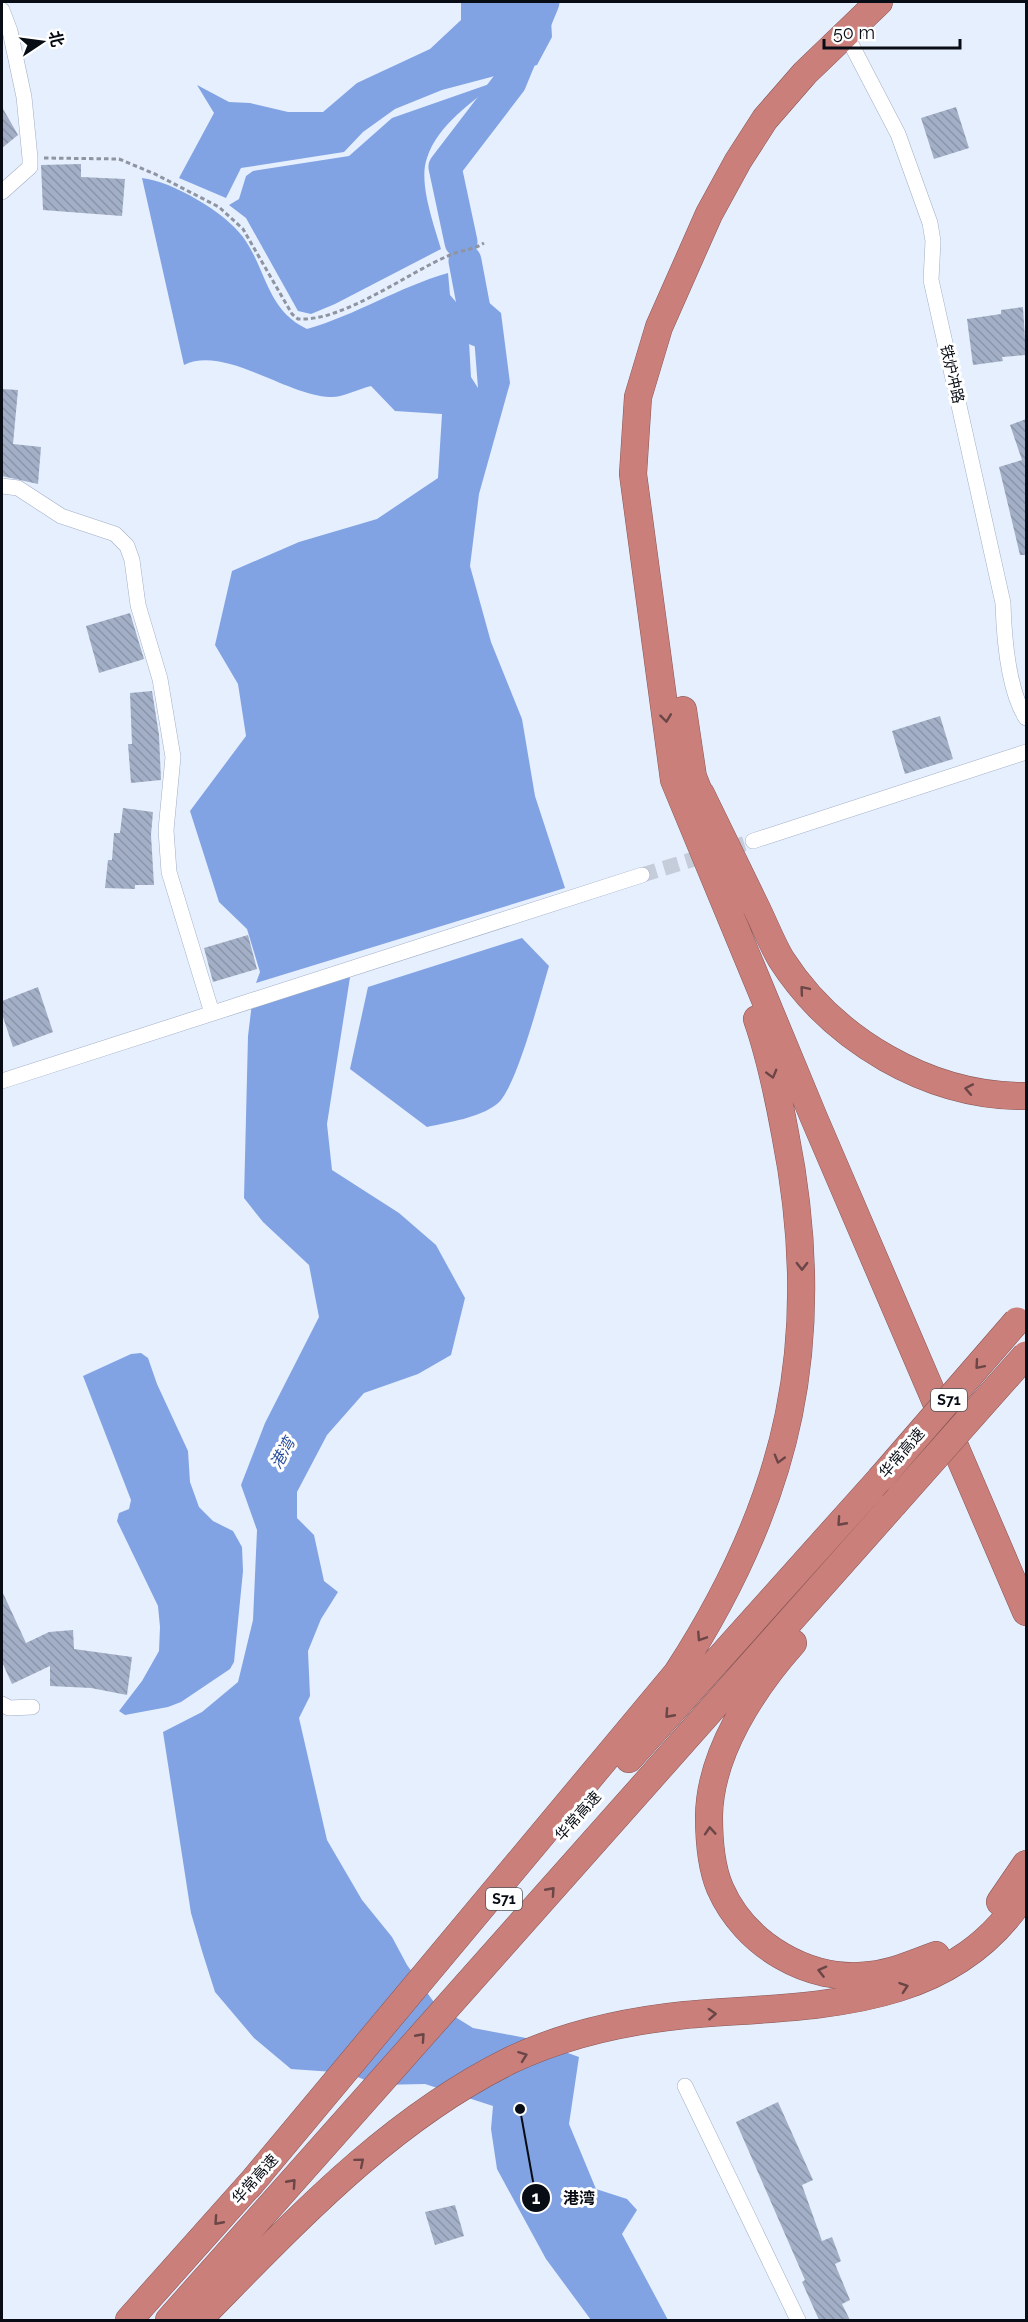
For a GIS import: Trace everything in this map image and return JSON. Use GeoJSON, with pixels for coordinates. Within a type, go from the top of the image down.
{"type":"FeatureCollection","features":[{"type":"Feature","properties":{"kind":"highway"},"geometry":{"type":"LineString","coordinates":[[248,2187],[677,1673],[708,1625],[734,1576],[760,1518],[780,1457],[794,1395],[802,1324],[802,1250],[793,1173],[777,1091],[760,1028],[684,778],[633,474],[638,397],[659,327],[709,214],[738,161],[765,119],[805,73],[879,2]]}},
{"type":"Feature","properties":{"kind":"highway"},"geometry":{"type":"LineString","coordinates":[[895,2],[810,82],[774,128],[747,168],[720,217],[674,332],[655,400],[648,474],[684,778],[814,1118],[1026,1612]]}},
{"type":"Feature","properties":{"kind":"highway"},"geometry":{"type":"LineString","coordinates":[[684,778],[780,957],[804,991],[836,1023],[878,1054],[919,1074],[964,1089],[1026,1095]]}},
{"type":"Feature","properties":{"kind":"highway"},"geometry":{"type":"LineString","coordinates":[[684,778],[751,928],[1026,1575]]}},
{"type":"Feature","properties":{"kind":"highway","name":"华常高速"},"geometry":{"type":"LineString","coordinates":[[129,2320],[880,1479],[1022,1316]]}},
{"type":"Feature","properties":{"kind":"highway","name":"华常高速"},"geometry":{"type":"LineString","coordinates":[[169,2320],[897,1512],[1026,1355]]}},
{"type":"Feature","properties":{"kind":"highway"},"geometry":{"type":"LineString","coordinates":[[1026,1376],[897,1512],[784,1653],[745,1709],[732,1735],[715,1777],[709,1815],[712,1853],[720,1887],[737,1917],[765,1946],[802,1966],[836,1975],[870,1975],[905,1967],[942,1953],[972,1932],[998,1905],[1026,1864]]}},
{"type":"Feature","properties":{"kind":"highway"},"geometry":{"type":"LineString","coordinates":[[198,2320],[328,2189],[392,2136],[446,2096],[513,2059],[578,2036],[633,2022],[866,1999],[911,1985],[952,1965],[989,1938],[1026,1892]]}},
{"type":"Feature","properties":{"kind":"street"},"geometry":{"type":"LineString","coordinates":[[2,10],[24,98],[30,158],[30,167],[2,192]]}},
{"type":"Feature","properties":{"kind":"street","name":"铁炉冲路"},"geometry":{"type":"LineString","coordinates":[[850,42],[898,134],[930,223],[933,241],[931,280],[1003,603],[1004,639],[1010,669],[1026,718]]}},
{"type":"Feature","properties":{"kind":"street"},"geometry":{"type":"LineString","coordinates":[[2,486],[18,488],[61,516],[114,534],[127,546],[132,560],[138,605],[160,679],[173,757],[166,830],[169,872],[212,1013]]}},
{"type":"Feature","properties":{"kind":"street"},"geometry":{"type":"LineString","coordinates":[[753,841],[1026,752]]}},
{"type":"Feature","properties":{"kind":"street"},"geometry":{"type":"LineString","coordinates":[[2,1081],[642,874]]}},
{"type":"Feature","properties":{"kind":"street"},"geometry":{"type":"LineString","coordinates":[[2,1704],[9,1708],[32,1707]]}},
{"type":"Feature","properties":{"kind":"street"},"geometry":{"type":"LineString","coordinates":[[685,2086],[798,2320]]}},
{"type":"Feature","properties":{"kind":"path"},"geometry":{"type":"LineString","coordinates":[[30,158],[119,159],[219,207],[243,229],[297,319],[319,317],[346,308],[451,255],[484,243]]}},
{"type":"Feature","properties":{"kind":"water"},"geometry":{"type":"Polygon","coordinates":[[[461,2],[550,2],[552,37],[537,65],[442,90],[395,109],[363,132],[344,152],[241,168],[226,198],[179,178],[214,113],[197,85],[229,102],[250,103],[288,112],[323,112],[357,83],[430,49],[461,20],[461,2]]]}},
{"type":"Feature","properties":{"kind":"water"},"geometry":{"type":"Polygon","coordinates":[[[498,81],[447,124],[427,158],[424,179],[431,216],[441,249],[335,304],[311,314],[298,311],[246,218],[229,205],[239,199],[246,176],[253,171],[349,156],[392,118],[498,81]]]}},
{"type":"Feature","properties":{"kind":"water"},"geometry":{"type":"Polygon","coordinates":[[[142,178],[154,180],[183,192],[224,218],[235,228],[251,250],[275,300],[293,321],[307,329],[448,273],[450,295],[462,309],[468,324],[471,377],[478,388],[470,286],[501,313],[510,383],[479,494],[470,566],[491,642],[522,719],[535,796],[565,888],[256,983],[260,972],[247,929],[219,902],[190,811],[246,736],[238,684],[215,645],[232,571],[299,542],[377,519],[438,478],[442,414],[395,411],[371,386],[345,395],[330,397],[294,388],[218,361],[200,361],[184,365],[142,178]]]}},
{"type":"Feature","properties":{"kind":"water"},"geometry":{"type":"Polygon","coordinates":[[[522,938],[549,966],[520,1061],[504,1095],[497,1104],[473,1116],[427,1127],[350,1069],[368,987],[522,938]]]}},
{"type":"Feature","properties":{"kind":"water"},"geometry":{"type":"Polygon","coordinates":[[[351,971],[327,1124],[332,1170],[399,1213],[436,1245],[465,1298],[451,1355],[418,1374],[364,1393],[327,1435],[297,1492],[297,1518],[314,1535],[324,1581],[338,1592],[321,1619],[308,1651],[310,1696],[299,1718],[327,1840],[362,1900],[392,1937],[407,1965],[436,2005],[473,2028],[526,2038],[579,2057],[569,2124],[596,2189],[627,2199],[637,2210],[622,2234],[668,2320],[591,2320],[546,2259],[497,2169],[491,2129],[493,2106],[425,2084],[377,2085],[348,2073],[291,2069],[254,2038],[215,1992],[191,1913],[163,1732],[202,1712],[238,1682],[253,1620],[257,1530],[241,1485],[265,1423],[319,1317],[309,1265],[263,1222],[244,1198],[248,1036],[252,1003],[351,971]]]}},
{"type":"Feature","properties":{"kind":"water"},"geometry":{"type":"Polygon","coordinates":[[[141,1353],[148,1358],[157,1384],[188,1451],[190,1482],[199,1507],[213,1521],[233,1531],[242,1547],[243,1571],[234,1662],[230,1669],[181,1702],[168,1707],[125,1715],[119,1711],[142,1681],[159,1651],[158,1606],[117,1521],[119,1513],[129,1509],[131,1500],[83,1376],[131,1354],[141,1353]]]}},
{"type":"Feature","properties":{"kind":"building"},"geometry":{"type":"Polygon","coordinates":[[[2,107],[18,135],[2,148],[2,107]]]}},
{"type":"Feature","properties":{"kind":"building"},"geometry":{"type":"Polygon","coordinates":[[[956,107],[969,148],[934,159],[921,118],[956,107]]]}},
{"type":"Feature","properties":{"kind":"building"},"geometry":{"type":"Polygon","coordinates":[[[81,164],[81,177],[125,179],[122,216],[43,210],[41,165],[81,164]]]}},
{"type":"Feature","properties":{"kind":"building"},"geometry":{"type":"Polygon","coordinates":[[[1023,307],[1026,355],[1002,357],[1003,361],[973,365],[967,319],[1001,314],[1001,310],[1023,307]]]}},
{"type":"Feature","properties":{"kind":"building"},"geometry":{"type":"Polygon","coordinates":[[[2,389],[18,390],[13,444],[41,447],[38,484],[2,476],[2,389]]]}},
{"type":"Feature","properties":{"kind":"building"},"geometry":{"type":"Polygon","coordinates":[[[1026,419],[1026,555],[1020,555],[999,467],[1022,460],[1010,425],[1026,419]]]}},
{"type":"Feature","properties":{"kind":"building"},"geometry":{"type":"Polygon","coordinates":[[[130,613],[144,659],[99,673],[86,626],[130,613]]]}},
{"type":"Feature","properties":{"kind":"building"},"geometry":{"type":"Polygon","coordinates":[[[152,691],[159,735],[161,780],[131,783],[128,744],[132,744],[130,693],[152,691]]]}},
{"type":"Feature","properties":{"kind":"building"},"geometry":{"type":"Polygon","coordinates":[[[940,716],[953,759],[905,774],[892,731],[940,716]]]}},
{"type":"Feature","properties":{"kind":"building"},"geometry":{"type":"Polygon","coordinates":[[[123,808],[153,812],[151,835],[154,885],[135,885],[135,889],[105,888],[108,860],[112,860],[114,833],[120,833],[123,808]]]}},
{"type":"Feature","properties":{"kind":"building"},"geometry":{"type":"Polygon","coordinates":[[[248,935],[257,969],[213,982],[204,948],[248,935]]]}},
{"type":"Feature","properties":{"kind":"building"},"geometry":{"type":"Polygon","coordinates":[[[38,987],[53,1032],[13,1047],[2,1014],[2,1001],[38,987]]]}},
{"type":"Feature","properties":{"kind":"building"},"geometry":{"type":"Polygon","coordinates":[[[2,1591],[26,1643],[49,1632],[73,1630],[74,1649],[132,1657],[127,1695],[91,1688],[50,1686],[50,1666],[12,1684],[2,1662],[2,1591]]]}},
{"type":"Feature","properties":{"kind":"building"},"geometry":{"type":"Polygon","coordinates":[[[778,2102],[813,2180],[802,2185],[822,2241],[832,2237],[841,2261],[835,2264],[850,2300],[842,2304],[850,2320],[819,2320],[802,2282],[805,2280],[736,2122],[778,2102]]]}},
{"type":"Feature","properties":{"kind":"building"},"geometry":{"type":"Polygon","coordinates":[[[455,2205],[464,2236],[435,2245],[425,2212],[455,2205]]]}},
{"type":"Feature","properties":{"kind":"waterway"},"geometry":{"type":"LineString","coordinates":[[461,242],[445,167],[510,82],[543,2]]}},
{"type":"Feature","properties":{"kind":"waterway"},"geometry":{"type":"LineString","coordinates":[[465,261],[478,330]]}},
{"type":"Feature","properties":{"kind":"tunnel"},"geometry":{"type":"LineString","coordinates":[[642,875],[753,841]]}},
{"type":"Feature","properties":{"kind":"place","name":"港湾"},"geometry":{"type":"Point","coordinates":[520,2109]}}]}
